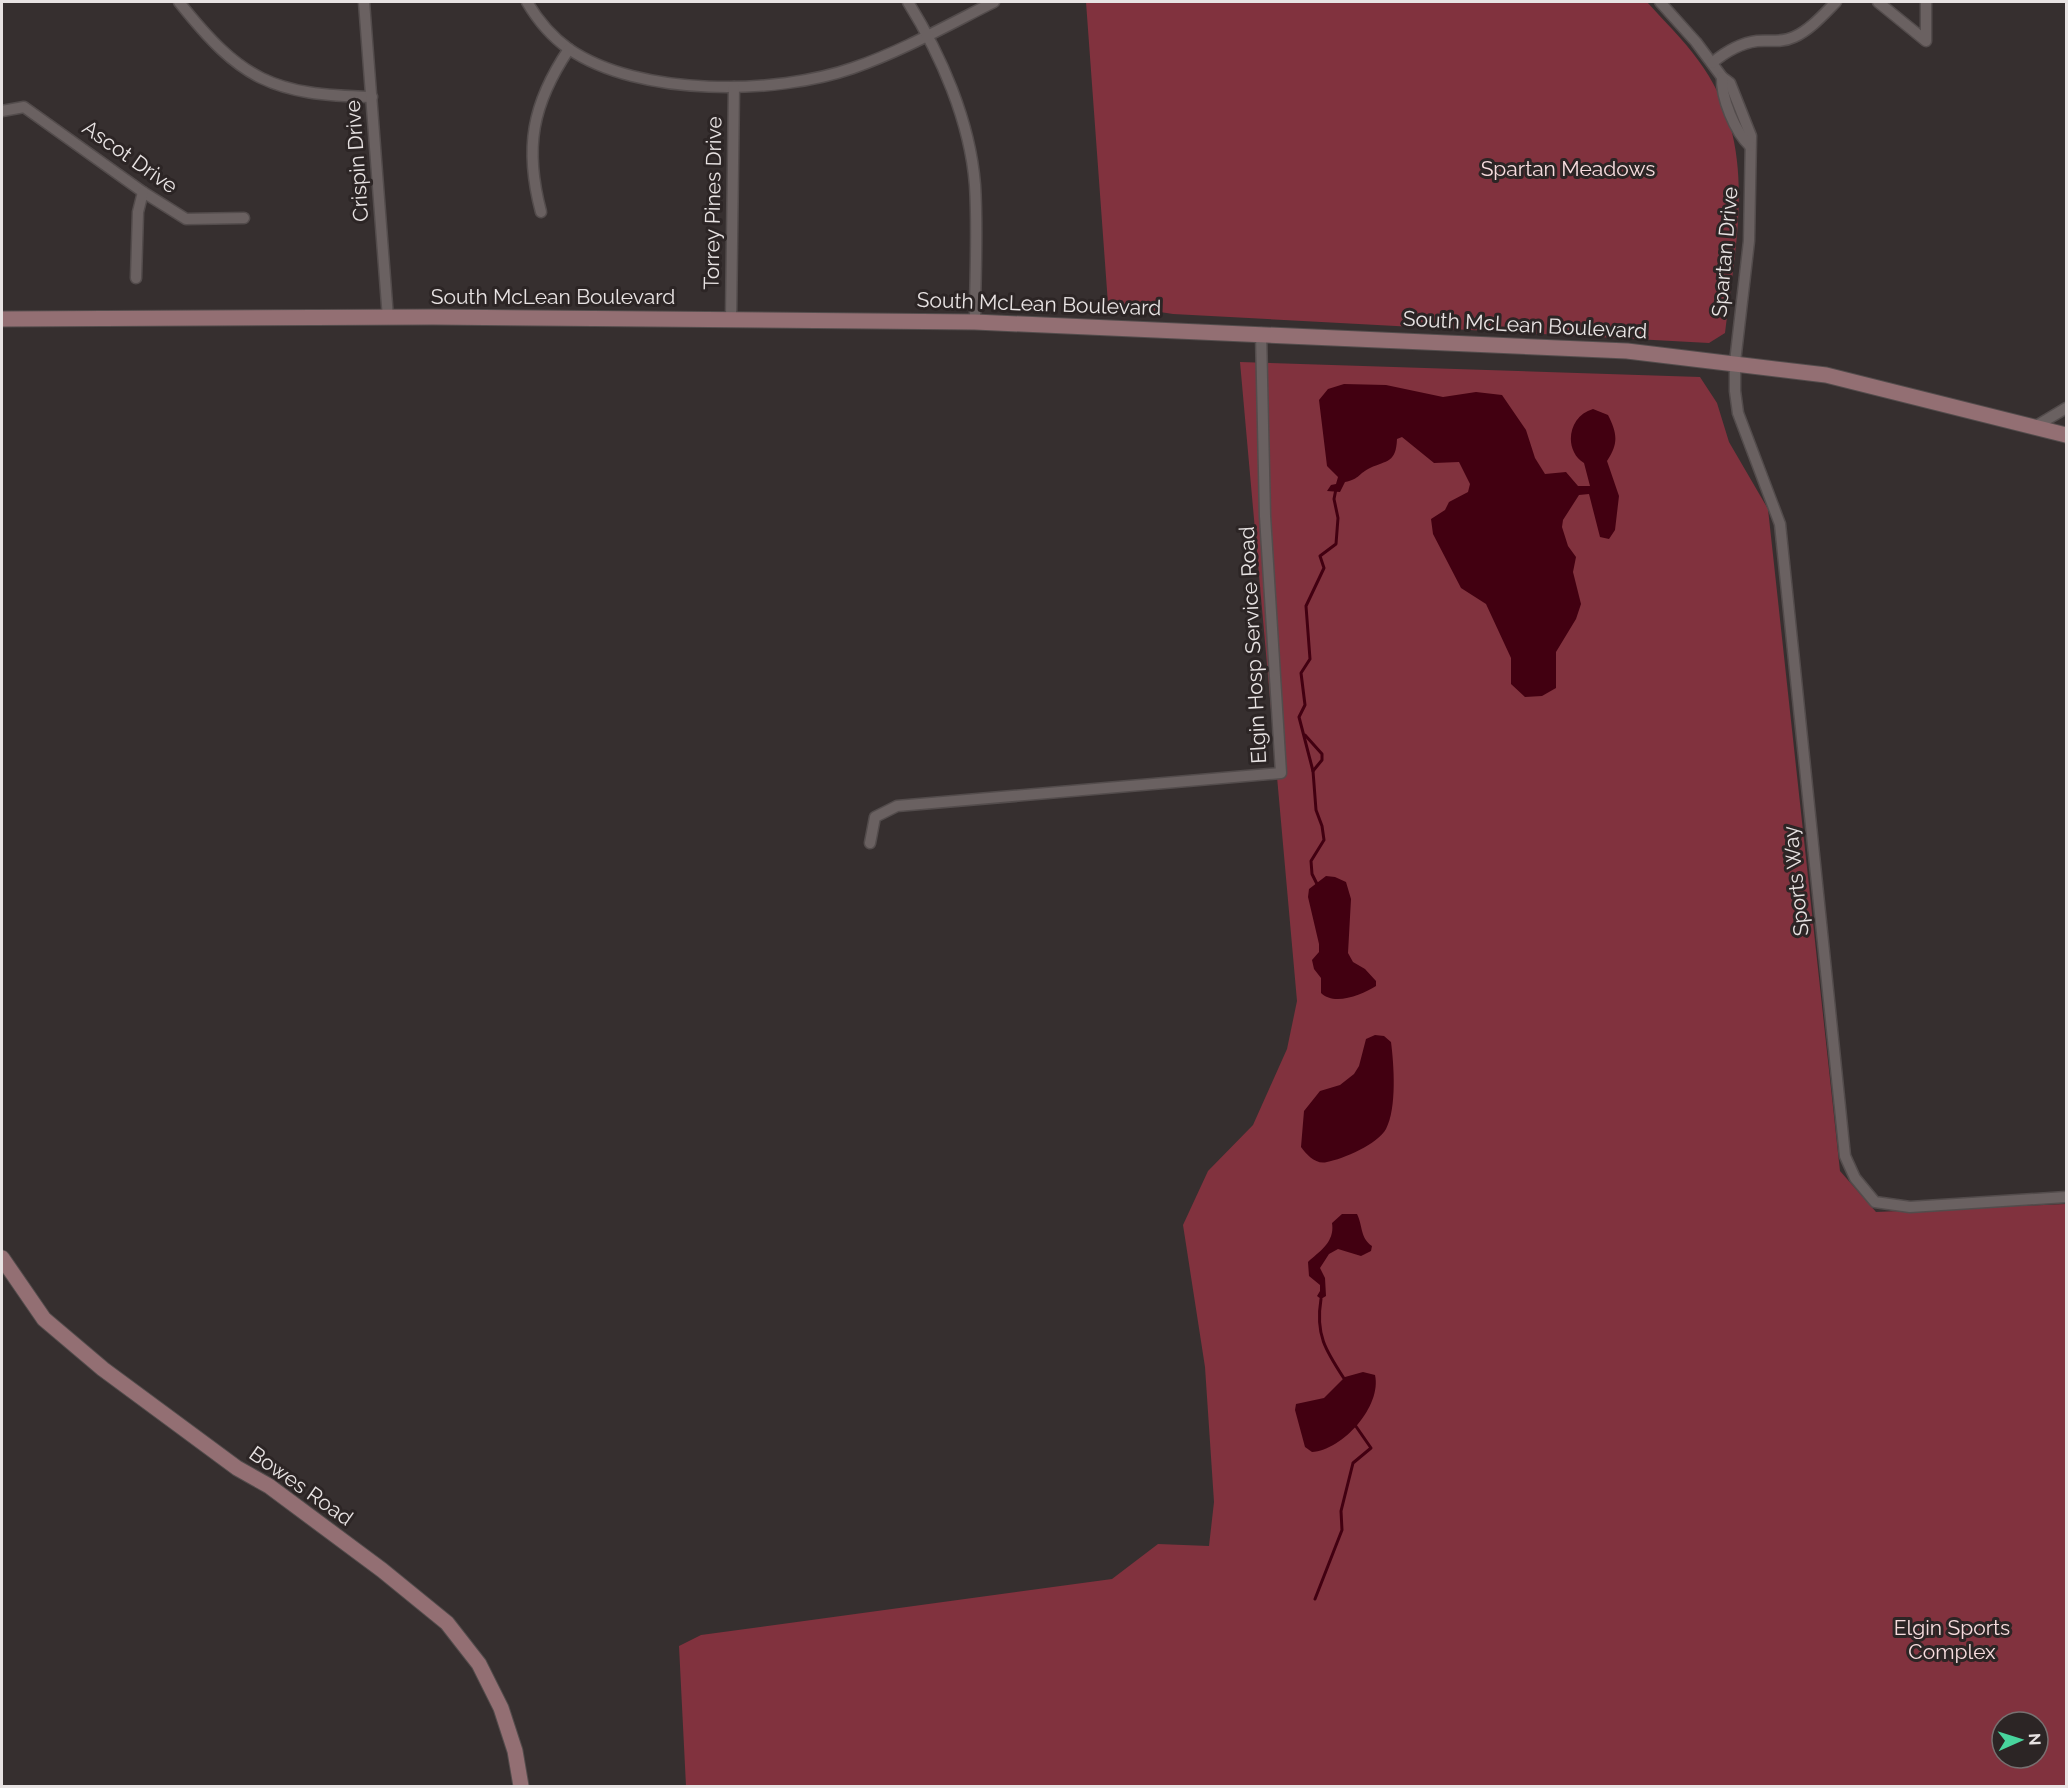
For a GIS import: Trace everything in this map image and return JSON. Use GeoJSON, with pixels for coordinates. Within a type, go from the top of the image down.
{"type":"FeatureCollection","features":[{"type":"Feature","properties":{"kind":"main road","name":"South McLean Boulevard"},"geometry":{"type":"LineString","coordinates":[[2,319],[731,319],[975,322],[1627,351],[1735,362],[1826,375],[2067,435]]}},
{"type":"Feature","properties":{"kind":"main road","name":"Bowes Road"},"geometry":{"type":"LineString","coordinates":[[2,1258],[44,1319],[104,1369],[237,1468],[269,1486],[382,1570],[447,1623],[479,1664],[501,1707],[515,1751],[521,1786]]}},
{"type":"Feature","properties":{"kind":"street"},"geometry":{"type":"LineString","coordinates":[[179,2],[205,34],[231,59],[264,80],[292,90],[321,96],[372,97]]}},
{"type":"Feature","properties":{"kind":"street","name":"Crispin Drive"},"geometry":{"type":"LineString","coordinates":[[364,2],[388,318]]}},
{"type":"Feature","properties":{"kind":"street"},"geometry":{"type":"LineString","coordinates":[[527,2],[542,23],[569,49],[605,67],[640,77],[734,87],[781,84],[835,74],[887,55],[994,2]]}},
{"type":"Feature","properties":{"kind":"street"},"geometry":{"type":"LineString","coordinates":[[908,2],[929,35],[962,125],[975,183],[975,322]]}},
{"type":"Feature","properties":{"kind":"street","name":"Spartan Drive"},"geometry":{"type":"LineString","coordinates":[[1660,2],[1722,77],[1731,83],[1752,136],[1749,241],[1735,362]]}},
{"type":"Feature","properties":{"kind":"street"},"geometry":{"type":"LineString","coordinates":[[1712,63],[1740,45],[1756,41],[1777,42],[1793,38],[1805,31],[1836,2]]}},
{"type":"Feature","properties":{"kind":"street"},"geometry":{"type":"LineString","coordinates":[[1878,2],[1926,41],[1926,2]]}},
{"type":"Feature","properties":{"kind":"street"},"geometry":{"type":"LineString","coordinates":[[541,212],[532,165],[534,128],[547,84],[569,49]]}},
{"type":"Feature","properties":{"kind":"street","name":"Torrey Pines Drive"},"geometry":{"type":"LineString","coordinates":[[731,319],[734,87]]}},
{"type":"Feature","properties":{"kind":"street","name":"Ascot Drive"},"geometry":{"type":"LineString","coordinates":[[2,111],[24,107],[143,192],[186,219],[244,218]]}},
{"type":"Feature","properties":{"kind":"street"},"geometry":{"type":"LineString","coordinates":[[136,279],[138,212],[143,192]]}},
{"type":"Feature","properties":{"kind":"street","name":"Elgin Hosp Service Road"},"geometry":{"type":"LineString","coordinates":[[870,843],[875,818],[897,806],[1281,772],[1265,516],[1261,333]]}},
{"type":"Feature","properties":{"kind":"street","name":"Sports Way"},"geometry":{"type":"LineString","coordinates":[[1735,362],[1738,413],[1780,524],[1845,1156],[1855,1178],[1875,1202],[1910,1207],[2067,1197]]}},
{"type":"Feature","properties":{"kind":"street"},"geometry":{"type":"LineString","coordinates":[[2036,426],[2067,408]]}},
{"type":"Feature","properties":{"kind":"green space","name":"Spartan Meadows"},"geometry":{"type":"Polygon","coordinates":[[[1086,2],[1647,2],[1698,60],[1717,92],[1730,124],[1737,158],[1739,192],[1738,227],[1725,333],[1709,343],[1173,314],[1108,304],[1086,2]]]}},
{"type":"Feature","properties":{"kind":"green space","name":"Elgin Sports Complex"},"geometry":{"type":"Polygon","coordinates":[[[1240,362],[1700,377],[1717,403],[1729,442],[1768,509],[1840,1171],[1876,1212],[2066,1204],[2066,1786],[686,1786],[679,1646],[701,1635],[1112,1579],[1158,1544],[1209,1546],[1214,1502],[1205,1367],[1183,1225],[1208,1171],[1253,1125],[1287,1049],[1297,1001],[1240,362]]]}},
{"type":"Feature","properties":{"kind":"shaded area"},"geometry":{"type":"Polygon","coordinates":[[[1344,384],[1386,385],[1443,397],[1476,392],[1502,395],[1526,430],[1535,458],[1545,474],[1566,472],[1578,486],[1590,486],[1584,463],[1573,450],[1571,434],[1574,426],[1578,419],[1593,409],[1608,415],[1613,427],[1615,443],[1607,461],[1619,496],[1615,530],[1609,539],[1600,537],[1589,494],[1579,495],[1563,520],[1562,527],[1568,546],[1576,557],[1573,572],[1581,604],[1576,619],[1556,652],[1556,688],[1542,696],[1525,697],[1511,684],[1511,658],[1486,604],[1461,588],[1433,534],[1431,519],[1445,510],[1449,502],[1468,492],[1470,484],[1459,462],[1434,463],[1402,437],[1397,439],[1395,453],[1390,460],[1345,482],[1340,492],[1327,491],[1331,485],[1336,484],[1338,477],[1327,466],[1319,400],[1328,389],[1344,384]]]}},
{"type":"Feature","properties":{"kind":"shaded area"},"geometry":{"type":"Polygon","coordinates":[[[1326,876],[1346,882],[1351,899],[1348,953],[1353,962],[1365,969],[1376,981],[1376,986],[1348,998],[1333,999],[1321,993],[1321,978],[1314,969],[1312,960],[1319,952],[1319,944],[1308,897],[1309,889],[1326,876]]]}},
{"type":"Feature","properties":{"kind":"shaded area"},"geometry":{"type":"Polygon","coordinates":[[[1375,1035],[1384,1036],[1391,1042],[1394,1074],[1393,1098],[1386,1129],[1376,1140],[1351,1154],[1323,1163],[1316,1161],[1301,1147],[1304,1111],[1320,1091],[1340,1085],[1354,1074],[1359,1066],[1366,1039],[1375,1035]]]}},
{"type":"Feature","properties":{"kind":"shaded area"},"geometry":{"type":"Polygon","coordinates":[[[1342,1214],[1357,1214],[1364,1236],[1372,1246],[1371,1251],[1361,1256],[1338,1249],[1329,1254],[1320,1268],[1325,1278],[1326,1296],[1321,1299],[1317,1296],[1320,1285],[1309,1276],[1308,1262],[1326,1246],[1331,1236],[1332,1223],[1342,1214]]]}},
{"type":"Feature","properties":{"kind":"shaded area"},"geometry":{"type":"Polygon","coordinates":[[[1363,1372],[1375,1375],[1376,1387],[1366,1412],[1347,1435],[1324,1449],[1312,1452],[1305,1447],[1295,1410],[1296,1404],[1324,1398],[1345,1377],[1363,1372]]]}},
{"type":"Feature","properties":{"kind":"waterway"},"geometry":{"type":"LineString","coordinates":[[1317,884],[1312,874],[1311,861],[1324,840],[1316,810],[1313,771],[1299,717],[1305,705],[1301,673],[1310,659],[1306,606],[1324,568],[1320,556],[1336,544],[1338,518],[1334,499],[1336,489]]}},
{"type":"Feature","properties":{"kind":"waterway"},"geometry":{"type":"LineString","coordinates":[[1305,735],[1322,754],[1322,760],[1313,771]]}},
{"type":"Feature","properties":{"kind":"waterway"},"geometry":{"type":"LineString","coordinates":[[1321,1299],[1321,1333],[1327,1351],[1345,1380]]}},
{"type":"Feature","properties":{"kind":"waterway"},"geometry":{"type":"LineString","coordinates":[[1315,1599],[1342,1530],[1341,1511],[1353,1463],[1371,1448],[1355,1425]]}}]}
